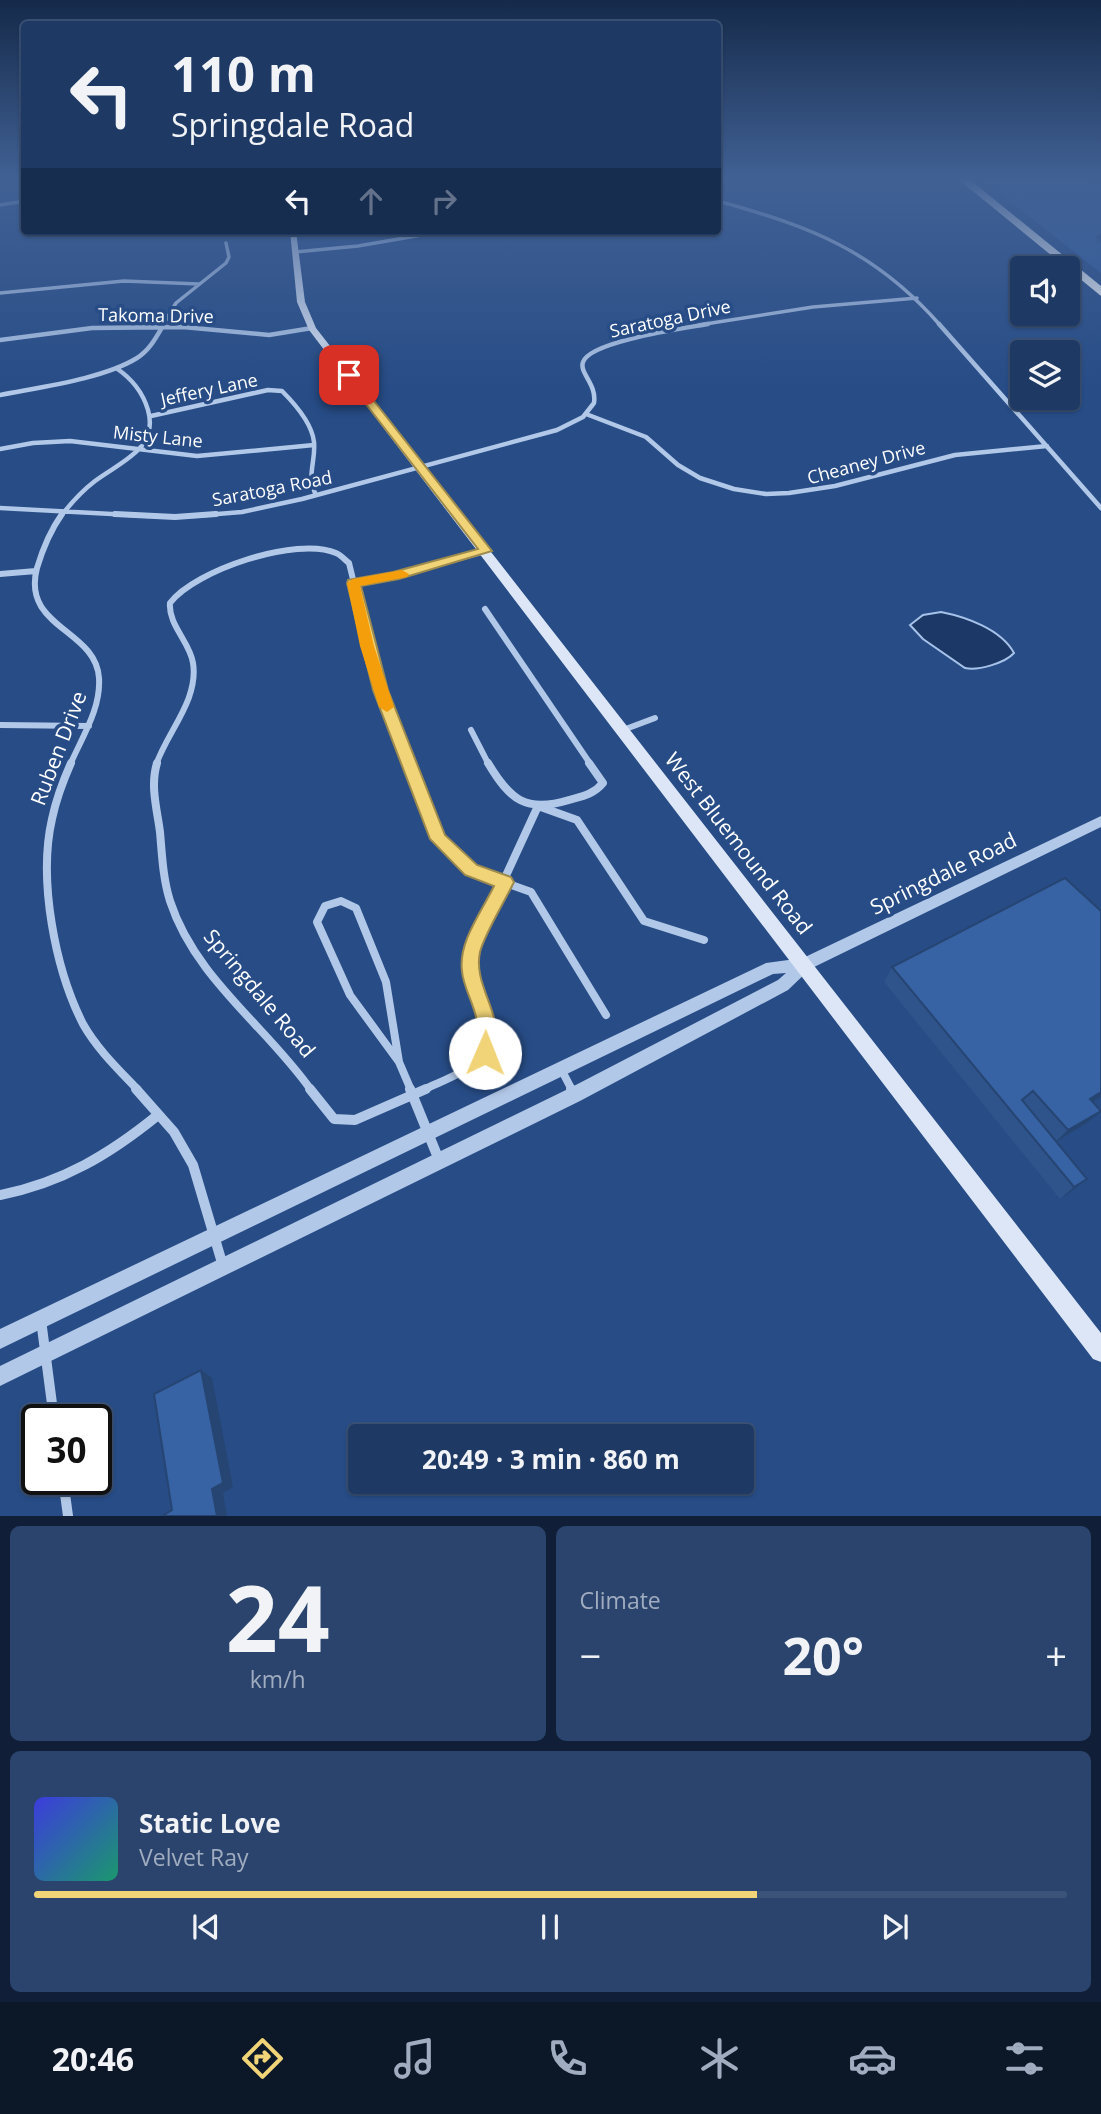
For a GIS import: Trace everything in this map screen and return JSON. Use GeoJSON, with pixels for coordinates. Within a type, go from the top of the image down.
{"type":"FeatureCollection","features":[{"type":"Feature","properties":{"kind":"highway"},"geometry":{"type":"LineString","coordinates":[[1049,250],[1101,292]]}},
{"type":"Feature","properties":{"kind":"highway"},"geometry":{"type":"LineString","coordinates":[[1080,288],[1101,306]]}},
{"type":"Feature","properties":{"kind":"main road","name":"West Bluemound Road"},"geometry":{"type":"LineString","coordinates":[[295,252],[303,307],[312,328],[1101,1351]]}},
{"type":"Feature","properties":{"kind":"street"},"geometry":{"type":"LineString","coordinates":[[0,396],[68,382],[117,368],[145,353],[173,306],[226,263],[229,257],[227,250]]}},
{"type":"Feature","properties":{"kind":"street"},"geometry":{"type":"LineString","coordinates":[[295,252],[319,250]]}},
{"type":"Feature","properties":{"kind":"street"},"geometry":{"type":"LineString","coordinates":[[849,250],[875,264],[917,298],[1101,508]]}},
{"type":"Feature","properties":{"kind":"street"},"geometry":{"type":"LineString","coordinates":[[0,293],[146,279],[199,284]]}},
{"type":"Feature","properties":{"kind":"street","name":"Saratoga Drive"},"geometry":{"type":"LineString","coordinates":[[586,414],[593,404],[595,392],[582,366],[587,355],[603,347],[661,332],[782,310],[917,298]]}},
{"type":"Feature","properties":{"kind":"street","name":"Takoma Drive"},"geometry":{"type":"LineString","coordinates":[[0,340],[79,328],[161,327],[261,335],[312,328]]}},
{"type":"Feature","properties":{"kind":"street"},"geometry":{"type":"LineString","coordinates":[[117,368],[138,386],[151,416],[152,432],[140,450]]}},
{"type":"Feature","properties":{"kind":"street","name":"Jeffery Lane"},"geometry":{"type":"LineString","coordinates":[[151,416],[268,390],[279,390],[286,394],[310,430],[314,445]]}},
{"type":"Feature","properties":{"kind":"street"},"geometry":{"type":"LineString","coordinates":[[420,468],[550,433],[571,425],[586,414]]}},
{"type":"Feature","properties":{"kind":"street","name":"Cheaney Drive"},"geometry":{"type":"LineString","coordinates":[[586,414],[637,432],[656,444],[679,465],[701,478],[730,488],[764,494],[817,491],[949,456],[1047,446]]}},
{"type":"Feature","properties":{"kind":"street","name":"Misty Lane"},"geometry":{"type":"LineString","coordinates":[[0,449],[33,443],[70,441],[208,456],[314,445]]}},
{"type":"Feature","properties":{"kind":"street"},"geometry":{"type":"LineString","coordinates":[[314,445],[308,479],[316,495]]}},
{"type":"Feature","properties":{"kind":"street","name":"Ruben Drive"},"geometry":{"type":"LineString","coordinates":[[140,450],[90,484],[64,512],[48,535],[36,570],[33,591],[38,607],[51,622],[84,645],[99,666],[101,688],[89,726],[61,786],[48,844],[47,868],[62,971],[80,1020],[95,1043],[183,1146],[193,1165],[223,1267]]}},
{"type":"Feature","properties":{"kind":"street","name":"Saratoga Road"},"geometry":{"type":"LineString","coordinates":[[0,508],[153,517],[202,516],[264,508],[420,468]]}},
{"type":"Feature","properties":{"kind":"street","name":"Springdale Road"},"geometry":{"type":"LineString","coordinates":[[538,806],[505,882],[471,953],[471,972],[486,1017],[488,1034],[485,1053],[473,1066],[355,1120],[334,1119],[318,1103],[290,1062],[205,970],[182,935],[169,898],[153,779],[159,756],[185,711],[194,665],[184,636],[170,613],[170,603],[181,590],[204,576],[238,561],[265,554],[315,550],[335,553],[349,563],[380,690],[438,839],[471,870],[505,882],[531,891],[606,1015]]}},
{"type":"Feature","properties":{"kind":"street"},"geometry":{"type":"LineString","coordinates":[[353,583],[394,576],[486,551]]}},
{"type":"Feature","properties":{"kind":"street"},"geometry":{"type":"LineString","coordinates":[[0,574],[36,570]]}},
{"type":"Feature","properties":{"kind":"street"},"geometry":{"type":"LineString","coordinates":[[485,609],[603,783],[596,792],[538,806]]}},
{"type":"Feature","properties":{"kind":"street"},"geometry":{"type":"LineString","coordinates":[[623,730],[655,718]]}},
{"type":"Feature","properties":{"kind":"street"},"geometry":{"type":"LineString","coordinates":[[0,725],[89,726]]}},
{"type":"Feature","properties":{"kind":"street"},"geometry":{"type":"LineString","coordinates":[[471,730],[505,787],[522,803],[577,820],[644,921],[704,940]]}},
{"type":"Feature","properties":{"kind":"street","name":"Springdale Road"},"geometry":{"type":"LineString","coordinates":[[0,1376],[574,1095],[783,985],[805,964],[1101,821]]}},
{"type":"Feature","properties":{"kind":"street"},"geometry":{"type":"LineString","coordinates":[[399,1062],[350,995],[317,922],[325,906],[341,901],[356,908],[386,982],[399,1062],[440,1160]]}},
{"type":"Feature","properties":{"kind":"street","name":"Springdale Road"},"geometry":{"type":"LineString","coordinates":[[0,1339],[771,968],[805,964]]}},
{"type":"Feature","properties":{"kind":"street"},"geometry":{"type":"LineString","coordinates":[[561,1069],[574,1095]]}},
{"type":"Feature","properties":{"kind":"street"},"geometry":{"type":"LineString","coordinates":[[0,1195],[46,1185],[81,1170],[125,1142],[158,1115]]}},
{"type":"Feature","properties":{"kind":"street"},"geometry":{"type":"LineString","coordinates":[[41,1319],[52,1404]]}},
{"type":"Feature","properties":{"kind":"street"},"geometry":{"type":"LineString","coordinates":[[65,1495],[68,1516]]}},
{"type":"Feature","properties":{"kind":"shaded area"},"geometry":{"type":"Polygon","coordinates":[[[1072,250],[1101,250],[1101,273],[1072,250]]]}},
{"type":"Feature","properties":{"kind":"shaded area"},"geometry":{"type":"Polygon","coordinates":[[[941,612],[972,621],[992,631],[1001,637],[1014,653],[991,665],[965,668],[923,639],[910,625],[923,615],[941,612]]]}},
{"type":"Feature","properties":{"kind":"building"},"geometry":{"type":"Polygon","coordinates":[[[1065,878],[1101,911],[1101,1092],[1090,1099],[1101,1111],[1068,1130],[1033,1091],[1022,1100],[1087,1179],[1074,1187],[892,967],[1065,878]]]}},
{"type":"Feature","properties":{"kind":"building"},"geometry":{"type":"Polygon","coordinates":[[[201,1370],[223,1483],[212,1489],[217,1516],[162,1516],[172,1510],[154,1394],[201,1370]]]}},
{"type":"Feature","properties":{"kind":"slow traffic"},"geometry":{"type":"LineString","coordinates":[[387,707],[367,646],[353,583],[402,574]]}},
{"type":"Feature","properties":{"kind":"route"},"geometry":{"type":"LineString","coordinates":[[349,375],[486,551],[394,576],[353,583],[380,690],[438,839],[471,870],[505,882],[471,953],[471,972],[486,1017],[488,1034],[485,1053]]}}]}
